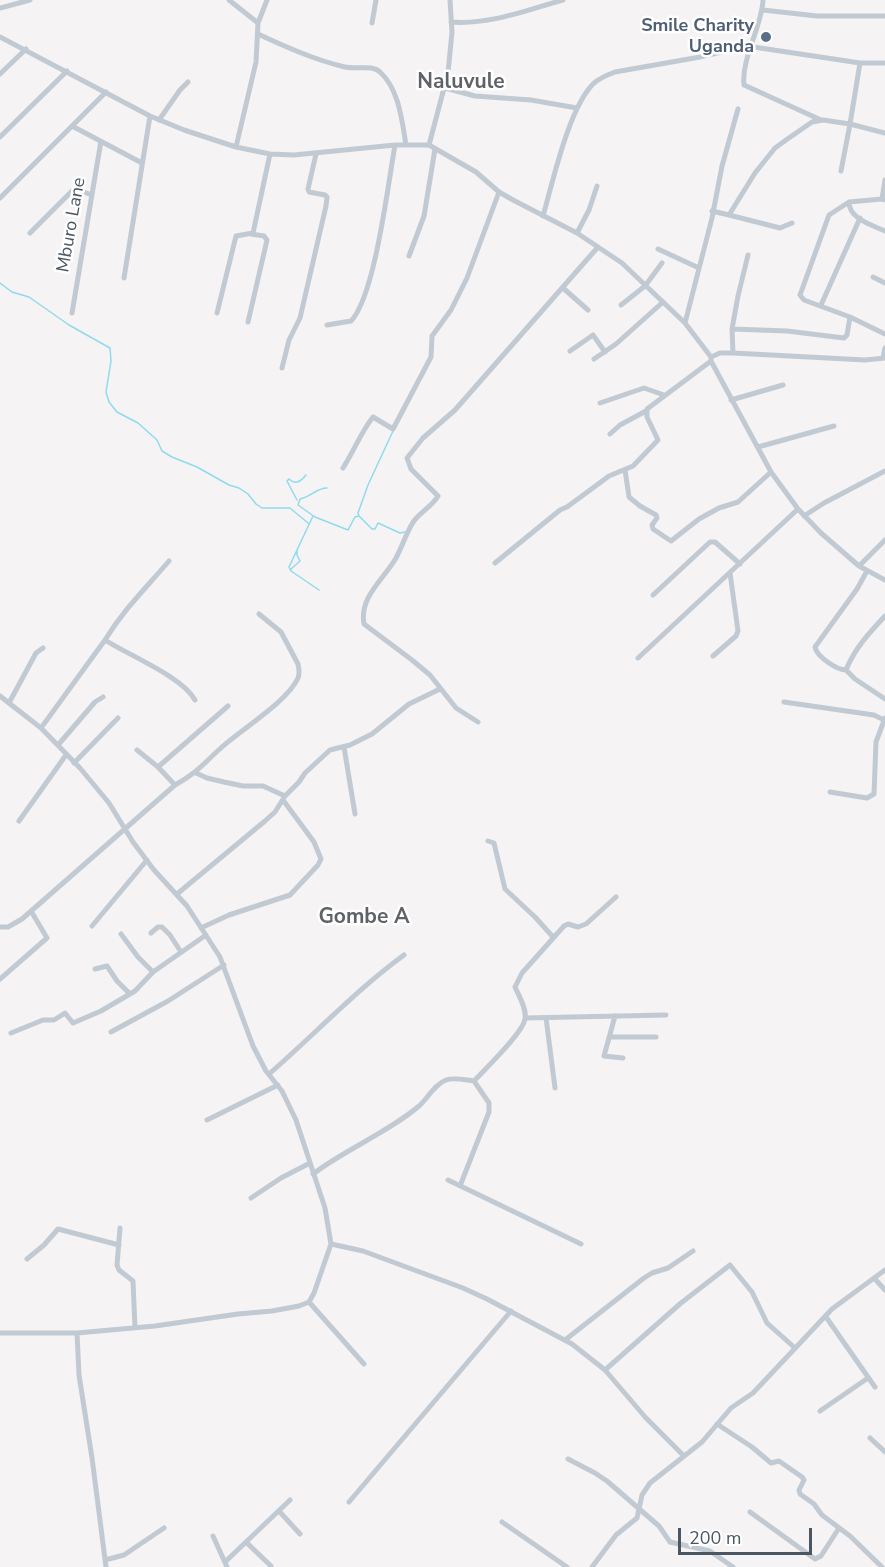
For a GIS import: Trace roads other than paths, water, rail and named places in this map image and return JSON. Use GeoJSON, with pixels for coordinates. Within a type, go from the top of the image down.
{"type":"FeatureCollection","features":[{"type":"Feature","properties":{"kind":"street"},"geometry":{"type":"LineString","coordinates":[[0,8],[30,0]]}},
{"type":"Feature","properties":{"kind":"street"},"geometry":{"type":"LineString","coordinates":[[229,0],[258,23]]}},
{"type":"Feature","properties":{"kind":"street"},"geometry":{"type":"LineString","coordinates":[[236,147],[256,62],[258,23],[267,0]]}},
{"type":"Feature","properties":{"kind":"street"},"geometry":{"type":"LineString","coordinates":[[372,23],[376,0]]}},
{"type":"Feature","properties":{"kind":"street"},"geometry":{"type":"LineString","coordinates":[[429,145],[438,106],[445,88],[451,45],[450,0]]}},
{"type":"Feature","properties":{"kind":"street"},"geometry":{"type":"LineString","coordinates":[[451,22],[467,23],[502,18],[563,0]]}},
{"type":"Feature","properties":{"kind":"street"},"geometry":{"type":"LineString","coordinates":[[764,0],[744,79],[746,86],[823,120],[850,124],[885,134]]}},
{"type":"Feature","properties":{"kind":"street"},"geometry":{"type":"LineString","coordinates":[[763,10],[817,16],[885,16]]}},
{"type":"Feature","properties":{"kind":"street"},"geometry":{"type":"LineString","coordinates":[[258,34],[283,46],[342,66],[358,69],[372,68],[381,72],[396,99],[406,145]]}},
{"type":"Feature","properties":{"kind":"street"},"geometry":{"type":"LineString","coordinates":[[0,37],[150,116],[236,147],[270,154],[316,154],[395,145],[429,145],[476,172],[499,192],[577,233],[622,263],[685,323],[711,359],[771,472],[798,509],[821,533],[859,566],[885,580]]}},
{"type":"Feature","properties":{"kind":"street"},"geometry":{"type":"LineString","coordinates":[[543,216],[558,162],[577,108],[595,83],[615,72],[700,57],[738,47],[860,63],[885,63]]}},
{"type":"Feature","properties":{"kind":"street"},"geometry":{"type":"LineString","coordinates":[[0,74],[26,49]]}},
{"type":"Feature","properties":{"kind":"street"},"geometry":{"type":"LineString","coordinates":[[840,171],[860,63]]}},
{"type":"Feature","properties":{"kind":"street"},"geometry":{"type":"LineString","coordinates":[[0,137],[66,71]]}},
{"type":"Feature","properties":{"kind":"street"},"geometry":{"type":"LineString","coordinates":[[159,120],[188,82]]}},
{"type":"Feature","properties":{"kind":"street"},"geometry":{"type":"LineString","coordinates":[[445,88],[476,96],[531,100],[577,108]]}},
{"type":"Feature","properties":{"kind":"street"},"geometry":{"type":"LineString","coordinates":[[0,198],[106,92]]}},
{"type":"Feature","properties":{"kind":"street"},"geometry":{"type":"LineString","coordinates":[[685,323],[722,166],[738,109]]}},
{"type":"Feature","properties":{"kind":"street"},"geometry":{"type":"LineString","coordinates":[[124,278],[150,116]]}},
{"type":"Feature","properties":{"kind":"street"},"geometry":{"type":"LineString","coordinates":[[729,215],[752,177],[775,148],[812,122],[823,120]]}},
{"type":"Feature","properties":{"kind":"street"},"geometry":{"type":"LineString","coordinates":[[72,126],[142,163]]}},
{"type":"Feature","properties":{"kind":"street","name":"Mburo Lane"},"geometry":{"type":"LineString","coordinates":[[72,313],[101,141]]}},
{"type":"Feature","properties":{"kind":"street"},"geometry":{"type":"LineString","coordinates":[[327,325],[351,321],[360,309],[373,266],[395,145]]}},
{"type":"Feature","properties":{"kind":"street"},"geometry":{"type":"LineString","coordinates":[[410,256],[424,216],[435,149]]}},
{"type":"Feature","properties":{"kind":"street"},"geometry":{"type":"LineString","coordinates":[[250,234],[255,229],[270,154]]}},
{"type":"Feature","properties":{"kind":"street"},"geometry":{"type":"LineString","coordinates":[[282,368],[289,340],[300,318],[326,206],[327,197],[325,195],[309,192],[308,189],[316,154]]}},
{"type":"Feature","properties":{"kind":"street"},"geometry":{"type":"LineString","coordinates":[[885,180],[884,200],[849,202],[833,212],[828,219],[800,292],[800,297],[804,300],[850,317],[885,334]]}},
{"type":"Feature","properties":{"kind":"street"},"geometry":{"type":"LineString","coordinates":[[577,233],[589,210],[597,186]]}},
{"type":"Feature","properties":{"kind":"street"},"geometry":{"type":"LineString","coordinates":[[30,232],[72,191],[78,190],[92,195]]}},
{"type":"Feature","properties":{"kind":"street"},"geometry":{"type":"LineString","coordinates":[[343,468],[364,428],[373,417],[393,429],[431,357],[432,336],[451,310],[467,278],[499,192]]}},
{"type":"Feature","properties":{"kind":"street"},"geometry":{"type":"LineString","coordinates":[[849,202],[850,211],[885,231]]}},
{"type":"Feature","properties":{"kind":"street"},"geometry":{"type":"LineString","coordinates":[[712,212],[780,228],[792,223]]}},
{"type":"Feature","properties":{"kind":"street"},"geometry":{"type":"LineString","coordinates":[[821,305],[860,218]]}},
{"type":"Feature","properties":{"kind":"street"},"geometry":{"type":"LineString","coordinates":[[217,313],[235,237],[239,234],[264,236],[267,240],[248,322]]}},
{"type":"Feature","properties":{"kind":"street"},"geometry":{"type":"LineString","coordinates":[[478,722],[456,708],[430,675],[370,630],[364,624],[363,617],[371,593],[397,556],[412,523],[434,503],[438,496],[411,469],[407,458],[423,438],[455,410],[598,247]]}},
{"type":"Feature","properties":{"kind":"street"},"geometry":{"type":"LineString","coordinates":[[658,249],[699,268]]}},
{"type":"Feature","properties":{"kind":"street"},"geometry":{"type":"LineString","coordinates":[[733,353],[732,329],[748,255]]}},
{"type":"Feature","properties":{"kind":"street"},"geometry":{"type":"LineString","coordinates":[[621,305],[645,286],[662,263]]}},
{"type":"Feature","properties":{"kind":"street"},"geometry":{"type":"LineString","coordinates":[[873,277],[885,283]]}},
{"type":"Feature","properties":{"kind":"street"},"geometry":{"type":"LineString","coordinates":[[563,288],[588,310]]}},
{"type":"Feature","properties":{"kind":"street"},"geometry":{"type":"LineString","coordinates":[[594,359],[663,302]]}},
{"type":"Feature","properties":{"kind":"street"},"geometry":{"type":"LineString","coordinates":[[732,329],[797,332],[844,338],[847,335],[850,317]]}},
{"type":"Feature","properties":{"kind":"street"},"geometry":{"type":"LineString","coordinates":[[570,351],[593,335],[605,352]]}},
{"type":"Feature","properties":{"kind":"street"},"geometry":{"type":"LineString","coordinates":[[610,434],[620,425],[646,411],[720,353],[865,360],[884,358],[885,348]]}},
{"type":"Feature","properties":{"kind":"street"},"geometry":{"type":"LineString","coordinates":[[731,400],[783,385]]}},
{"type":"Feature","properties":{"kind":"street"},"geometry":{"type":"LineString","coordinates":[[600,403],[644,388],[664,395]]}},
{"type":"Feature","properties":{"kind":"street"},"geometry":{"type":"LineString","coordinates":[[495,563],[560,510],[609,476],[637,463],[658,440],[646,417],[646,411]]}},
{"type":"Feature","properties":{"kind":"street"},"geometry":{"type":"LineString","coordinates":[[758,447],[834,426]]}},
{"type":"Feature","properties":{"kind":"street"},"geometry":{"type":"LineString","coordinates":[[625,470],[629,497],[640,507],[656,515],[657,519],[652,525],[653,529],[671,541],[699,519],[719,508],[738,502],[771,472]]}},
{"type":"Feature","properties":{"kind":"street"},"geometry":{"type":"LineString","coordinates":[[804,516],[824,502],[885,471]]}},
{"type":"Feature","properties":{"kind":"street"},"geometry":{"type":"LineString","coordinates":[[638,658],[798,509]]}},
{"type":"Feature","properties":{"kind":"street"},"geometry":{"type":"LineString","coordinates":[[859,566],[885,540]]}},
{"type":"Feature","properties":{"kind":"street"},"geometry":{"type":"LineString","coordinates":[[653,595],[710,542],[720,546],[740,564]]}},
{"type":"Feature","properties":{"kind":"street"},"geometry":{"type":"LineString","coordinates":[[41,728],[126,608],[169,561]]}},
{"type":"Feature","properties":{"kind":"street"},"geometry":{"type":"LineString","coordinates":[[867,571],[857,589],[815,647],[819,655],[841,670],[846,670],[855,679],[885,699]]}},
{"type":"Feature","properties":{"kind":"street"},"geometry":{"type":"LineString","coordinates":[[713,656],[736,636],[738,631],[730,573]]}},
{"type":"Feature","properties":{"kind":"street"},"geometry":{"type":"LineString","coordinates":[[0,927],[15,924],[31,911],[175,785],[196,773],[276,703],[297,679],[298,664],[281,632],[259,614]]}},
{"type":"Feature","properties":{"kind":"street"},"geometry":{"type":"LineString","coordinates":[[846,670],[850,658],[860,644],[885,616]]}},
{"type":"Feature","properties":{"kind":"street"},"geometry":{"type":"LineString","coordinates":[[105,640],[174,679],[195,699]]}},
{"type":"Feature","properties":{"kind":"street"},"geometry":{"type":"LineString","coordinates":[[9,703],[36,653],[43,648]]}},
{"type":"Feature","properties":{"kind":"street"},"geometry":{"type":"LineString","coordinates":[[177,894],[265,822],[305,773],[330,750],[344,747],[372,734],[409,704],[440,689]]}},
{"type":"Feature","properties":{"kind":"street"},"geometry":{"type":"LineString","coordinates":[[0,696],[41,728],[75,763],[109,803],[124,829],[177,894],[206,935],[224,965],[259,1059],[278,1085],[296,1120],[325,1208],[332,1244],[320,1280],[309,1302],[272,1311],[135,1328],[76,1332],[0,1333]]}},
{"type":"Feature","properties":{"kind":"street"},"geometry":{"type":"LineString","coordinates":[[58,745],[95,702],[103,697]]}},
{"type":"Feature","properties":{"kind":"street"},"geometry":{"type":"LineString","coordinates":[[784,702],[874,715],[885,719],[876,742],[874,794],[867,798],[830,792]]}},
{"type":"Feature","properties":{"kind":"street"},"geometry":{"type":"LineString","coordinates":[[158,767],[228,706]]}},
{"type":"Feature","properties":{"kind":"street"},"geometry":{"type":"LineString","coordinates":[[75,763],[118,718]]}},
{"type":"Feature","properties":{"kind":"street"},"geometry":{"type":"LineString","coordinates":[[344,747],[355,814]]}},
{"type":"Feature","properties":{"kind":"street"},"geometry":{"type":"LineString","coordinates":[[137,750],[175,785]]}},
{"type":"Feature","properties":{"kind":"street"},"geometry":{"type":"LineString","coordinates":[[19,821],[66,755]]}},
{"type":"Feature","properties":{"kind":"street"},"geometry":{"type":"LineString","coordinates":[[196,773],[224,782],[263,786],[284,798],[314,842],[321,859],[290,896],[229,915],[201,928]]}},
{"type":"Feature","properties":{"kind":"street"},"geometry":{"type":"LineString","coordinates":[[488,841],[494,843],[498,854],[505,890],[518,900],[553,937]]}},
{"type":"Feature","properties":{"kind":"street"},"geometry":{"type":"LineString","coordinates":[[92,926],[147,860]]}},
{"type":"Feature","properties":{"kind":"street"},"geometry":{"type":"LineString","coordinates":[[474,1081],[518,1032],[525,1018],[516,984],[522,973],[566,924],[578,927],[586,924],[616,897]]}},
{"type":"Feature","properties":{"kind":"street"},"geometry":{"type":"LineString","coordinates":[[0,979],[47,938],[31,911]]}},
{"type":"Feature","properties":{"kind":"street"},"geometry":{"type":"LineString","coordinates":[[151,933],[158,927],[162,927],[181,952]]}},
{"type":"Feature","properties":{"kind":"street"},"geometry":{"type":"LineString","coordinates":[[121,934],[138,957],[153,972]]}},
{"type":"Feature","properties":{"kind":"street"},"geometry":{"type":"LineString","coordinates":[[11,1033],[43,1020],[54,1020],[65,1013],[73,1023],[101,1011],[130,994],[153,972],[206,935]]}},
{"type":"Feature","properties":{"kind":"street"},"geometry":{"type":"LineString","coordinates":[[269,1074],[327,1023],[375,976],[404,955]]}},
{"type":"Feature","properties":{"kind":"street"},"geometry":{"type":"LineString","coordinates":[[111,1032],[168,1001],[224,965]]}},
{"type":"Feature","properties":{"kind":"street"},"geometry":{"type":"LineString","coordinates":[[94,969],[107,966],[130,994]]}},
{"type":"Feature","properties":{"kind":"street"},"geometry":{"type":"LineString","coordinates":[[525,1018],[666,1015]]}},
{"type":"Feature","properties":{"kind":"street"},"geometry":{"type":"LineString","coordinates":[[615,1016],[604,1056],[623,1058]]}},
{"type":"Feature","properties":{"kind":"street"},"geometry":{"type":"LineString","coordinates":[[546,1018],[555,1088]]}},
{"type":"Feature","properties":{"kind":"street"},"geometry":{"type":"LineString","coordinates":[[609,1036],[656,1037]]}},
{"type":"Feature","properties":{"kind":"street"},"geometry":{"type":"LineString","coordinates":[[313,1174],[332,1159],[352,1150],[404,1118],[444,1081],[453,1079],[474,1081]]}},
{"type":"Feature","properties":{"kind":"street"},"geometry":{"type":"LineString","coordinates":[[460,1186],[489,1112],[489,1103],[474,1081]]}},
{"type":"Feature","properties":{"kind":"street"},"geometry":{"type":"LineString","coordinates":[[207,1120],[278,1085]]}},
{"type":"Feature","properties":{"kind":"street"},"geometry":{"type":"LineString","coordinates":[[251,1198],[281,1178],[310,1163]]}},
{"type":"Feature","properties":{"kind":"street"},"geometry":{"type":"LineString","coordinates":[[448,1180],[581,1244]]}},
{"type":"Feature","properties":{"kind":"street"},"geometry":{"type":"LineString","coordinates":[[120,1228],[118,1268],[133,1281],[135,1328]]}},
{"type":"Feature","properties":{"kind":"street"},"geometry":{"type":"LineString","coordinates":[[27,1259],[40,1249],[58,1229],[119,1245]]}},
{"type":"Feature","properties":{"kind":"street"},"geometry":{"type":"LineString","coordinates":[[332,1244],[375,1255],[463,1288],[565,1340],[605,1370],[646,1418],[684,1456]]}},
{"type":"Feature","properties":{"kind":"street"},"geometry":{"type":"LineString","coordinates":[[565,1340],[644,1278],[668,1268],[693,1251]]}},
{"type":"Feature","properties":{"kind":"street"},"geometry":{"type":"LineString","coordinates":[[605,1370],[673,1309],[729,1265],[752,1292],[767,1323],[795,1348]]}},
{"type":"Feature","properties":{"kind":"street"},"geometry":{"type":"LineString","coordinates":[[592,1567],[616,1535],[637,1518],[642,1494],[650,1483],[702,1442],[739,1401],[753,1393],[836,1306],[885,1270]]}},
{"type":"Feature","properties":{"kind":"street"},"geometry":{"type":"LineString","coordinates":[[874,1278],[885,1290]]}},
{"type":"Feature","properties":{"kind":"street"},"geometry":{"type":"LineString","coordinates":[[309,1302],[364,1364]]}},
{"type":"Feature","properties":{"kind":"street"},"geometry":{"type":"LineString","coordinates":[[349,1502],[511,1311]]}},
{"type":"Feature","properties":{"kind":"street"},"geometry":{"type":"LineString","coordinates":[[826,1317],[875,1387]]}},
{"type":"Feature","properties":{"kind":"street"},"geometry":{"type":"LineString","coordinates":[[76,1332],[79,1375],[105,1564],[124,1555],[164,1528]]}},
{"type":"Feature","properties":{"kind":"street"},"geometry":{"type":"LineString","coordinates":[[820,1411],[868,1378]]}},
{"type":"Feature","properties":{"kind":"street"},"geometry":{"type":"LineString","coordinates":[[717,1424],[752,1447],[771,1463],[779,1461],[802,1477],[804,1480],[799,1490],[800,1494],[882,1567]]}},
{"type":"Feature","properties":{"kind":"street"},"geometry":{"type":"LineString","coordinates":[[870,1438],[885,1452]]}},
{"type":"Feature","properties":{"kind":"street"},"geometry":{"type":"LineString","coordinates":[[568,1459],[595,1473],[659,1526],[670,1542],[710,1551],[733,1567]]}},
{"type":"Feature","properties":{"kind":"street"},"geometry":{"type":"LineString","coordinates":[[213,1536],[224,1565],[290,1500]]}},
{"type":"Feature","properties":{"kind":"street"},"geometry":{"type":"LineString","coordinates":[[279,1510],[300,1534]]}},
{"type":"Feature","properties":{"kind":"street"},"geometry":{"type":"LineString","coordinates":[[750,1512],[818,1559]]}},
{"type":"Feature","properties":{"kind":"street"},"geometry":{"type":"LineString","coordinates":[[502,1522],[567,1567]]}},
{"type":"Feature","properties":{"kind":"street"},"geometry":{"type":"LineString","coordinates":[[818,1567],[818,1559],[839,1528]]}},
{"type":"Feature","properties":{"kind":"street"},"geometry":{"type":"LineString","coordinates":[[246,1542],[271,1566]]}},
{"type":"Feature","properties":{"kind":"waterway"},"geometry":{"type":"LineString","coordinates":[[0,283],[12,292],[29,297],[69,325],[110,348],[111,361],[106,392],[109,402],[117,412],[138,423],[157,440],[162,451],[239,488],[262,508],[290,508],[308,523]]}},
{"type":"Feature","properties":{"kind":"waterway"},"geometry":{"type":"LineString","coordinates":[[327,488],[300,499],[298,505],[315,517],[348,530],[355,517],[359,516],[368,485],[393,431]]}},
{"type":"Feature","properties":{"kind":"waterway"},"geometry":{"type":"LineString","coordinates":[[297,500],[287,481],[289,479],[294,482],[299,481],[306,475]]}},
{"type":"Feature","properties":{"kind":"waterway"},"geometry":{"type":"LineString","coordinates":[[291,571],[289,567],[313,516]]}},
{"type":"Feature","properties":{"kind":"waterway"},"geometry":{"type":"LineString","coordinates":[[359,516],[372,529],[375,529],[378,523],[400,533],[405,532]]}},
{"type":"Feature","properties":{"kind":"waterway"},"geometry":{"type":"LineString","coordinates":[[297,551],[300,561],[291,571],[319,590]]}},
{"type":"Feature","properties":{"kind":"place","name":"Smile Charity Uganda"},"geometry":{"type":"Point","coordinates":[766,37]}},
{"type":"Feature","properties":{"kind":"district","name":"Naluvule"},"geometry":{"type":"Point","coordinates":[461,83]}},
{"type":"Feature","properties":{"kind":"district","name":"Gombe A"},"geometry":{"type":"Point","coordinates":[364,918]}}]}
